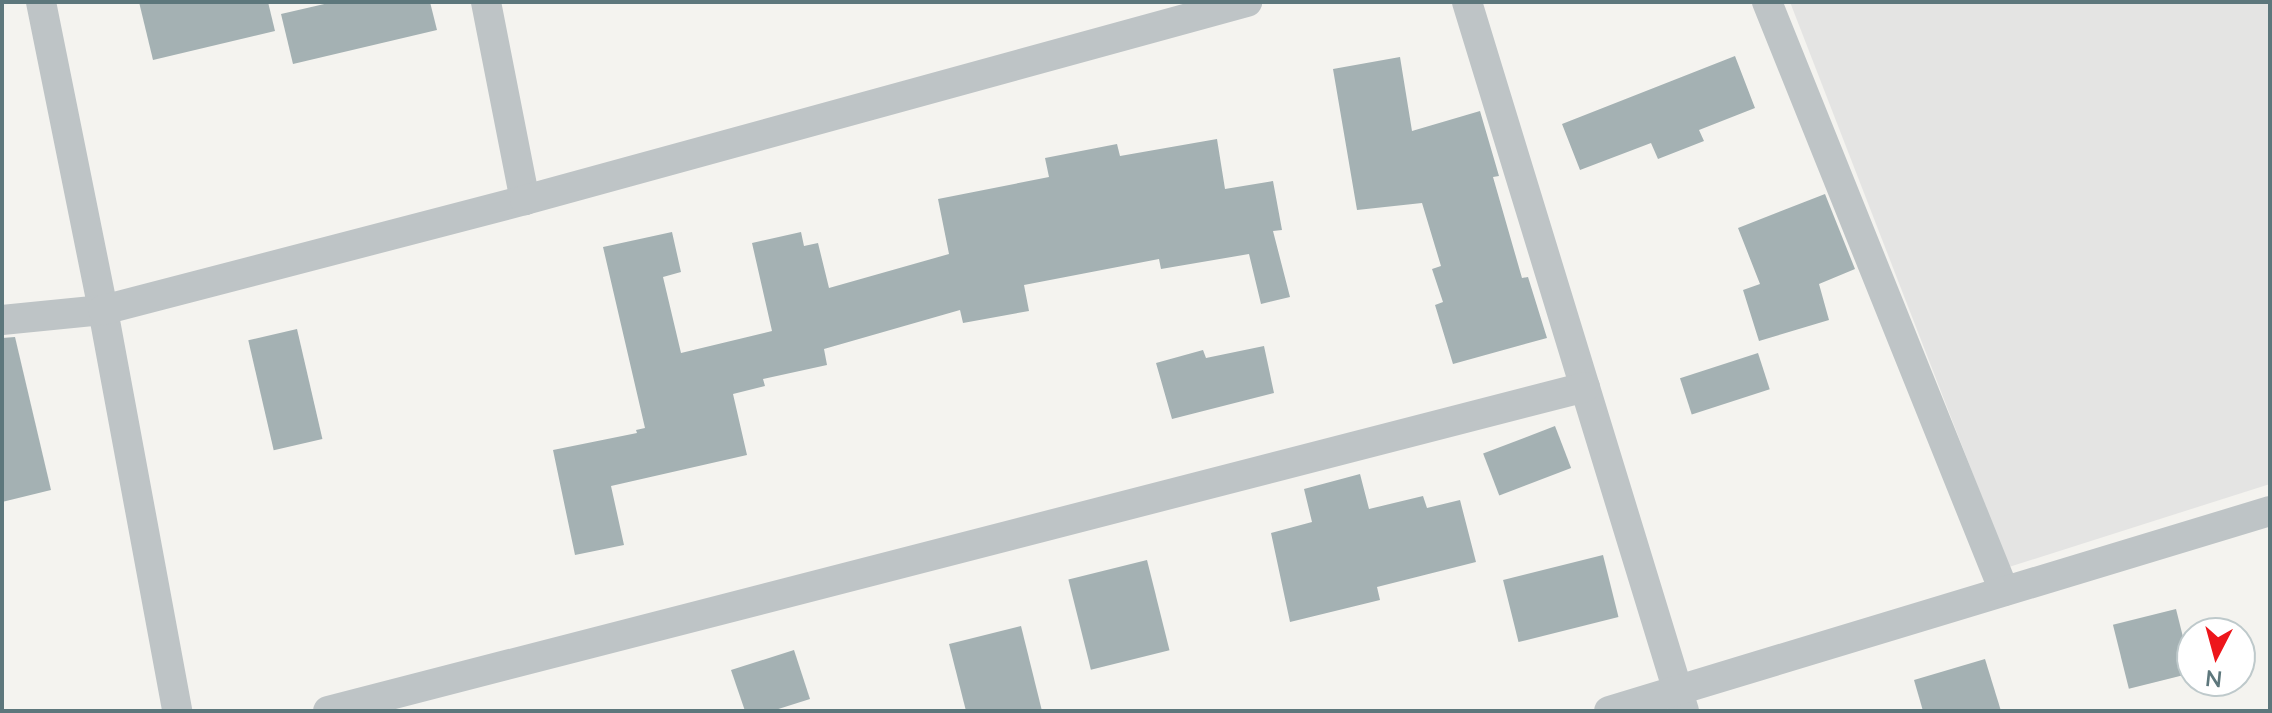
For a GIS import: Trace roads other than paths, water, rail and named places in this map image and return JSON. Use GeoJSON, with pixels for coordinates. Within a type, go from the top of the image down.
{"type":"FeatureCollection","features":[{"type":"Feature","properties":{"kind":"street"},"geometry":{"type":"LineString","coordinates":[[41,2],[103,310],[177,711]]}},
{"type":"Feature","properties":{"kind":"street"},"geometry":{"type":"LineString","coordinates":[[486,2],[525,200]]}},
{"type":"Feature","properties":{"kind":"street"},"geometry":{"type":"LineString","coordinates":[[2,320],[103,310],[525,200],[1247,2]]}},
{"type":"Feature","properties":{"kind":"street"},"geometry":{"type":"LineString","coordinates":[[1467,2],[1681,701]]}},
{"type":"Feature","properties":{"kind":"street"},"geometry":{"type":"LineString","coordinates":[[1767,2],[2004,591]]}},
{"type":"Feature","properties":{"kind":"street"},"geometry":{"type":"LineString","coordinates":[[328,711],[1585,387]]}},
{"type":"Feature","properties":{"kind":"street"},"geometry":{"type":"LineString","coordinates":[[1609,711],[1681,701],[2004,591],[2270,511]]}}]}
